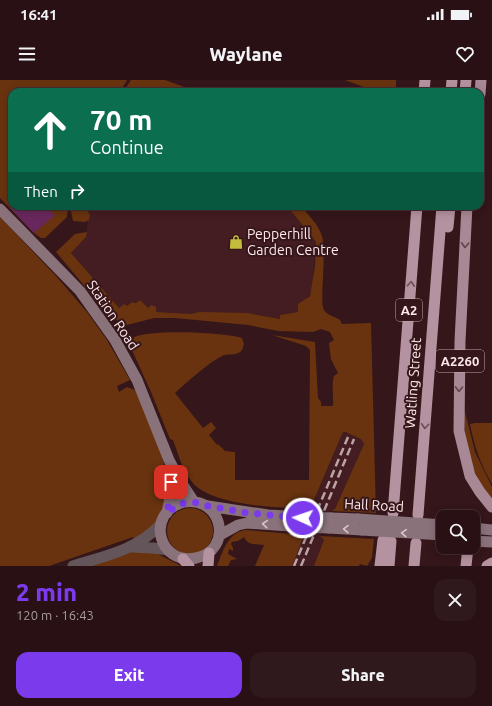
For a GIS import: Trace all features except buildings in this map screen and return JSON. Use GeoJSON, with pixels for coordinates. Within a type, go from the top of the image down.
{"type":"FeatureCollection","features":[{"type":"Feature","properties":{"kind":"highway","name":"Watling Street"},"geometry":{"type":"LineString","coordinates":[[389,513],[401,407],[417,210]]}},
{"type":"Feature","properties":{"kind":"highway","name":"Watling Street"},"geometry":{"type":"LineString","coordinates":[[415,518],[430,363],[442,210]]}},
{"type":"Feature","properties":{"kind":"highway"},"geometry":{"type":"LineString","coordinates":[[430,363],[449,210]]}},
{"type":"Feature","properties":{"kind":"highway"},"geometry":{"type":"LineString","coordinates":[[380,566],[387,541],[389,566]]}},
{"type":"Feature","properties":{"kind":"highway"},"geometry":{"type":"LineString","coordinates":[[414,566],[416,543]]}},
{"type":"Feature","properties":{"kind":"highway"},"geometry":{"type":"LineString","coordinates":[[208,566],[209,552]]}},
{"type":"Feature","properties":{"kind":"highway"},"geometry":{"type":"LineString","coordinates":[[466,566],[467,554]]}},
{"type":"Feature","properties":{"kind":"highway"},"geometry":{"type":"LineString","coordinates":[[487,566],[492,563]]}},
{"type":"Feature","properties":{"kind":"main road","name":"Station Road"},"geometry":{"type":"LineString","coordinates":[[0,209],[80,291],[115,340],[137,380],[169,460],[179,480],[194,502]]}},
{"type":"Feature","properties":{"kind":"main road","name":"A2260"},"geometry":{"type":"LineString","coordinates":[[468,210],[460,341],[459,431],[470,476],[492,507]]}},
{"type":"Feature","properties":{"kind":"main road","name":"Station Road"},"geometry":{"type":"LineString","coordinates":[[167,513],[172,487],[169,460]]}},
{"type":"Feature","properties":{"kind":"main road"},"geometry":{"type":"LineString","coordinates":[[194,502],[208,506],[218,520],[220,535],[216,545],[209,552],[186,562],[168,550],[162,541],[160,525],[167,513],[180,504],[194,502]]}},
{"type":"Feature","properties":{"kind":"main road","name":"Hall Road"},"geometry":{"type":"LineString","coordinates":[[208,506],[305,522]]}},
{"type":"Feature","properties":{"kind":"main road","name":"Hall Road"},"geometry":{"type":"LineString","coordinates":[[330,523],[358,519],[415,518],[436,525]]}},
{"type":"Feature","properties":{"kind":"main road","name":"Hall Road"},"geometry":{"type":"LineString","coordinates":[[220,535],[238,525],[247,523],[305,522],[330,523],[362,530],[436,535]]}},
{"type":"Feature","properties":{"kind":"main road"},"geometry":{"type":"LineString","coordinates":[[480,529],[492,530]]}},
{"type":"Feature","properties":{"kind":"main road"},"geometry":{"type":"LineString","coordinates":[[480,541],[492,542]]}},
{"type":"Feature","properties":{"kind":"street"},"geometry":{"type":"LineString","coordinates":[[73,566],[130,547],[148,536],[160,525]]}},
{"type":"Feature","properties":{"kind":"street"},"geometry":{"type":"LineString","coordinates":[[130,547],[168,550]]}},
{"type":"Feature","properties":{"kind":"shaded area"},"geometry":{"type":"Polygon","coordinates":[[[0,80],[127,80],[122,88],[8,88],[8,206],[0,198],[0,80]]]}},
{"type":"Feature","properties":{"kind":"shaded area"},"geometry":{"type":"Polygon","coordinates":[[[131,80],[165,80],[187,88],[126,88],[131,80]]]}},
{"type":"Feature","properties":{"kind":"shaded area"},"geometry":{"type":"Polygon","coordinates":[[[345,80],[396,80],[396,88],[366,88],[345,80]]]}},
{"type":"Feature","properties":{"kind":"shaded area"},"geometry":{"type":"Polygon","coordinates":[[[12,210],[68,210],[67,217],[45,238],[41,238],[34,233],[12,210]]]}},
{"type":"Feature","properties":{"kind":"shaded area"},"geometry":{"type":"Polygon","coordinates":[[[12,210],[48,210],[55,215],[34,233],[12,210]]]}},
{"type":"Feature","properties":{"kind":"shaded area"},"geometry":{"type":"Polygon","coordinates":[[[71,210],[87,210],[90,215],[89,220],[85,222],[73,221],[71,210]]]}},
{"type":"Feature","properties":{"kind":"shaded area"},"geometry":{"type":"Polygon","coordinates":[[[88,210],[290,210],[316,242],[312,292],[306,299],[298,304],[298,312],[281,315],[280,319],[248,313],[191,314],[156,312],[138,302],[132,302],[127,307],[119,308],[71,253],[86,237],[89,212],[88,210]]]}},
{"type":"Feature","properties":{"kind":"shaded area"},"geometry":{"type":"Polygon","coordinates":[[[290,210],[304,210],[321,232],[324,254],[322,297],[324,310],[329,315],[340,320],[342,324],[371,323],[376,513],[331,511],[335,509],[364,444],[361,439],[345,432],[343,432],[311,509],[282,508],[247,504],[230,501],[201,490],[192,482],[186,472],[173,440],[170,439],[131,348],[134,337],[143,334],[188,332],[220,334],[242,338],[244,344],[243,349],[240,352],[225,355],[216,359],[197,373],[175,393],[203,428],[211,422],[216,428],[209,435],[217,445],[218,444],[225,451],[235,452],[235,480],[309,480],[310,350],[306,346],[272,335],[315,342],[318,398],[321,402],[321,406],[333,406],[333,380],[334,376],[338,373],[331,359],[329,343],[334,340],[330,332],[321,329],[313,332],[278,331],[248,325],[175,318],[154,318],[127,325],[124,321],[116,320],[109,315],[56,252],[75,234],[87,232],[86,237],[71,253],[119,308],[124,304],[127,306],[132,302],[136,303],[140,300],[148,308],[151,305],[156,307],[156,312],[191,314],[199,312],[248,313],[280,319],[280,315],[298,312],[298,304],[310,296],[315,266],[316,242],[290,210]]]}},
{"type":"Feature","properties":{"kind":"shaded area"},"geometry":{"type":"Polygon","coordinates":[[[0,217],[56,276],[87,312],[107,340],[130,380],[117,386],[119,392],[127,387],[135,390],[157,441],[163,459],[166,477],[166,495],[161,512],[151,528],[134,540],[133,537],[49,566],[0,566],[0,217]]]}},
{"type":"Feature","properties":{"kind":"shaded area"},"geometry":{"type":"Polygon","coordinates":[[[464,408],[475,452],[492,487],[492,503],[477,482],[465,441],[464,408]]]}},
{"type":"Feature","properties":{"kind":"shaded area"},"geometry":{"type":"Polygon","coordinates":[[[492,423],[492,484],[484,470],[476,448],[470,424],[492,423]]]}},
{"type":"Feature","properties":{"kind":"shaded area"},"geometry":{"type":"Polygon","coordinates":[[[343,432],[361,439],[364,444],[335,509],[330,511],[320,536],[324,540],[314,566],[287,566],[343,432]]]}},
{"type":"Feature","properties":{"kind":"shaded area"},"geometry":{"type":"Polygon","coordinates":[[[185,508],[195,508],[203,512],[209,518],[213,526],[213,536],[209,544],[203,550],[195,554],[185,554],[177,550],[171,544],[167,536],[167,526],[171,518],[177,512],[185,508]]]}},
{"type":"Feature","properties":{"kind":"shaded area"},"geometry":{"type":"Polygon","coordinates":[[[246,530],[304,535],[292,566],[255,566],[264,545],[250,543],[244,537],[238,541],[232,542],[231,544],[233,551],[229,549],[228,554],[237,559],[231,560],[228,566],[217,566],[230,538],[235,534],[246,530]]]}},
{"type":"Feature","properties":{"kind":"shaded area"},"geometry":{"type":"Polygon","coordinates":[[[320,536],[374,539],[372,558],[367,566],[360,564],[359,566],[314,566],[324,540],[320,536]]]}},
{"type":"Feature","properties":{"kind":"shaded area"},"geometry":{"type":"Polygon","coordinates":[[[128,552],[154,552],[181,566],[86,566],[128,552]]]}},
{"type":"Feature","properties":{"kind":"railway"},"geometry":{"type":"LineString","coordinates":[[294,566],[348,437]]}},
{"type":"Feature","properties":{"kind":"railway"},"geometry":{"type":"LineString","coordinates":[[301,566],[354,439]]}},
{"type":"Feature","properties":{"kind":"place","name":"Pepperhill Garden Centre"},"geometry":{"type":"Point","coordinates":[236,242]}},
{"type":"Feature","properties":{"kind":"route"},"geometry":{"type":"LineString","coordinates":[[171,482],[171,492],[167,513],[180,504],[187,502],[199,502],[208,506],[248,513],[303,518]]}}]}
